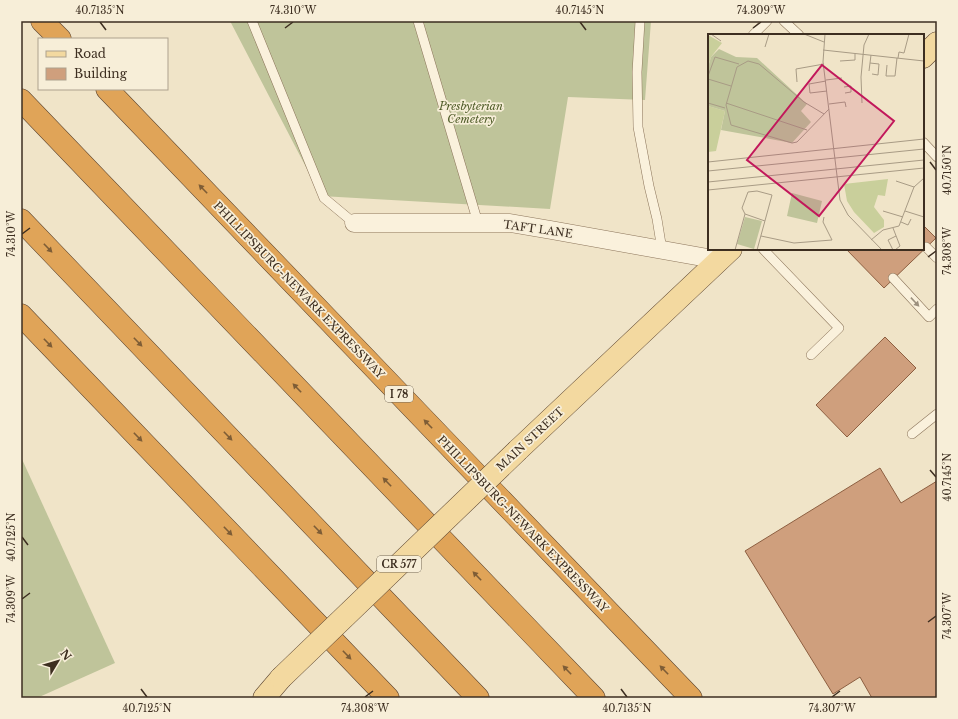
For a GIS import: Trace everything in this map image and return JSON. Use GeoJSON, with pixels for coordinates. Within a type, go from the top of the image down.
{"type":"FeatureCollection","features":[{"type":"Feature","properties":{"kind":"highway"},"geometry":{"type":"LineString","coordinates":[[42,21],[59,38]]}},
{"type":"Feature","properties":{"kind":"highway","name":"PHILLIPSBURG-NEWARK EXPRESSWAY"},"geometry":{"type":"LineString","coordinates":[[109,90],[691,698]]}},
{"type":"Feature","properties":{"kind":"highway"},"geometry":{"type":"LineString","coordinates":[[21,100],[594,698]]}},
{"type":"Feature","properties":{"kind":"highway"},"geometry":{"type":"LineString","coordinates":[[21,220],[478,698]]}},
{"type":"Feature","properties":{"kind":"highway"},"geometry":{"type":"LineString","coordinates":[[21,315],[388,698]]}},
{"type":"Feature","properties":{"kind":"main road"},"geometry":{"type":"LineString","coordinates":[[924,56],[937,43]]}},
{"type":"Feature","properties":{"kind":"main road","name":"MAIN STREET"},"geometry":{"type":"LineString","coordinates":[[264,698],[281,678],[518,450],[725,255]]}},
{"type":"Feature","properties":{"kind":"street","name":"TAFT LANE"},"geometry":{"type":"LineString","coordinates":[[354,223],[510,223],[662,250],[725,255]]}},
{"type":"Feature","properties":{"kind":"lane"},"geometry":{"type":"LineString","coordinates":[[252,21],[324,198],[354,223]]}},
{"type":"Feature","properties":{"kind":"lane"},"geometry":{"type":"LineString","coordinates":[[418,21],[478,223]]}},
{"type":"Feature","properties":{"kind":"lane"},"geometry":{"type":"LineString","coordinates":[[640,21],[637,72],[638,126],[662,250]]}},
{"type":"Feature","properties":{"kind":"lane"},"geometry":{"type":"LineString","coordinates":[[754,34],[767,21]]}},
{"type":"Feature","properties":{"kind":"lane"},"geometry":{"type":"LineString","coordinates":[[784,21],[798,34]]}},
{"type":"Feature","properties":{"kind":"lane"},"geometry":{"type":"LineString","coordinates":[[924,143],[937,157]]}},
{"type":"Feature","properties":{"kind":"lane"},"geometry":{"type":"LineString","coordinates":[[926,247],[937,258]]}},
{"type":"Feature","properties":{"kind":"lane"},"geometry":{"type":"LineString","coordinates":[[764,250],[839,328],[811,355]]}},
{"type":"Feature","properties":{"kind":"lane"},"geometry":{"type":"LineString","coordinates":[[893,278],[929,317],[937,309]]}},
{"type":"Feature","properties":{"kind":"lane"},"geometry":{"type":"LineString","coordinates":[[912,434],[937,414]]}},
{"type":"Feature","properties":{"kind":"green space","name":"Presbyterian Cemetery"},"geometry":{"type":"Polygon","coordinates":[[[230,21],[651,21],[645,100],[568,97],[550,209],[321,196],[230,21]]]}},
{"type":"Feature","properties":{"kind":"green space"},"geometry":{"type":"Polygon","coordinates":[[[21,457],[115,663],[37,698],[21,698],[21,457]]]}},
{"type":"Feature","properties":{"kind":"building"},"geometry":{"type":"Polygon","coordinates":[[[924,226],[936,238],[924,250],[924,226]]]}},
{"type":"Feature","properties":{"kind":"building"},"geometry":{"type":"Polygon","coordinates":[[[847,250],[924,250],[884,288],[847,250]]]}},
{"type":"Feature","properties":{"kind":"building"},"geometry":{"type":"Polygon","coordinates":[[[885,337],[916,368],[847,437],[816,405],[885,337]]]}},
{"type":"Feature","properties":{"kind":"building"},"geometry":{"type":"Polygon","coordinates":[[[880,468],[901,503],[937,481],[937,698],[872,698],[860,677],[833,694],[745,551],[880,468]]]}}]}
